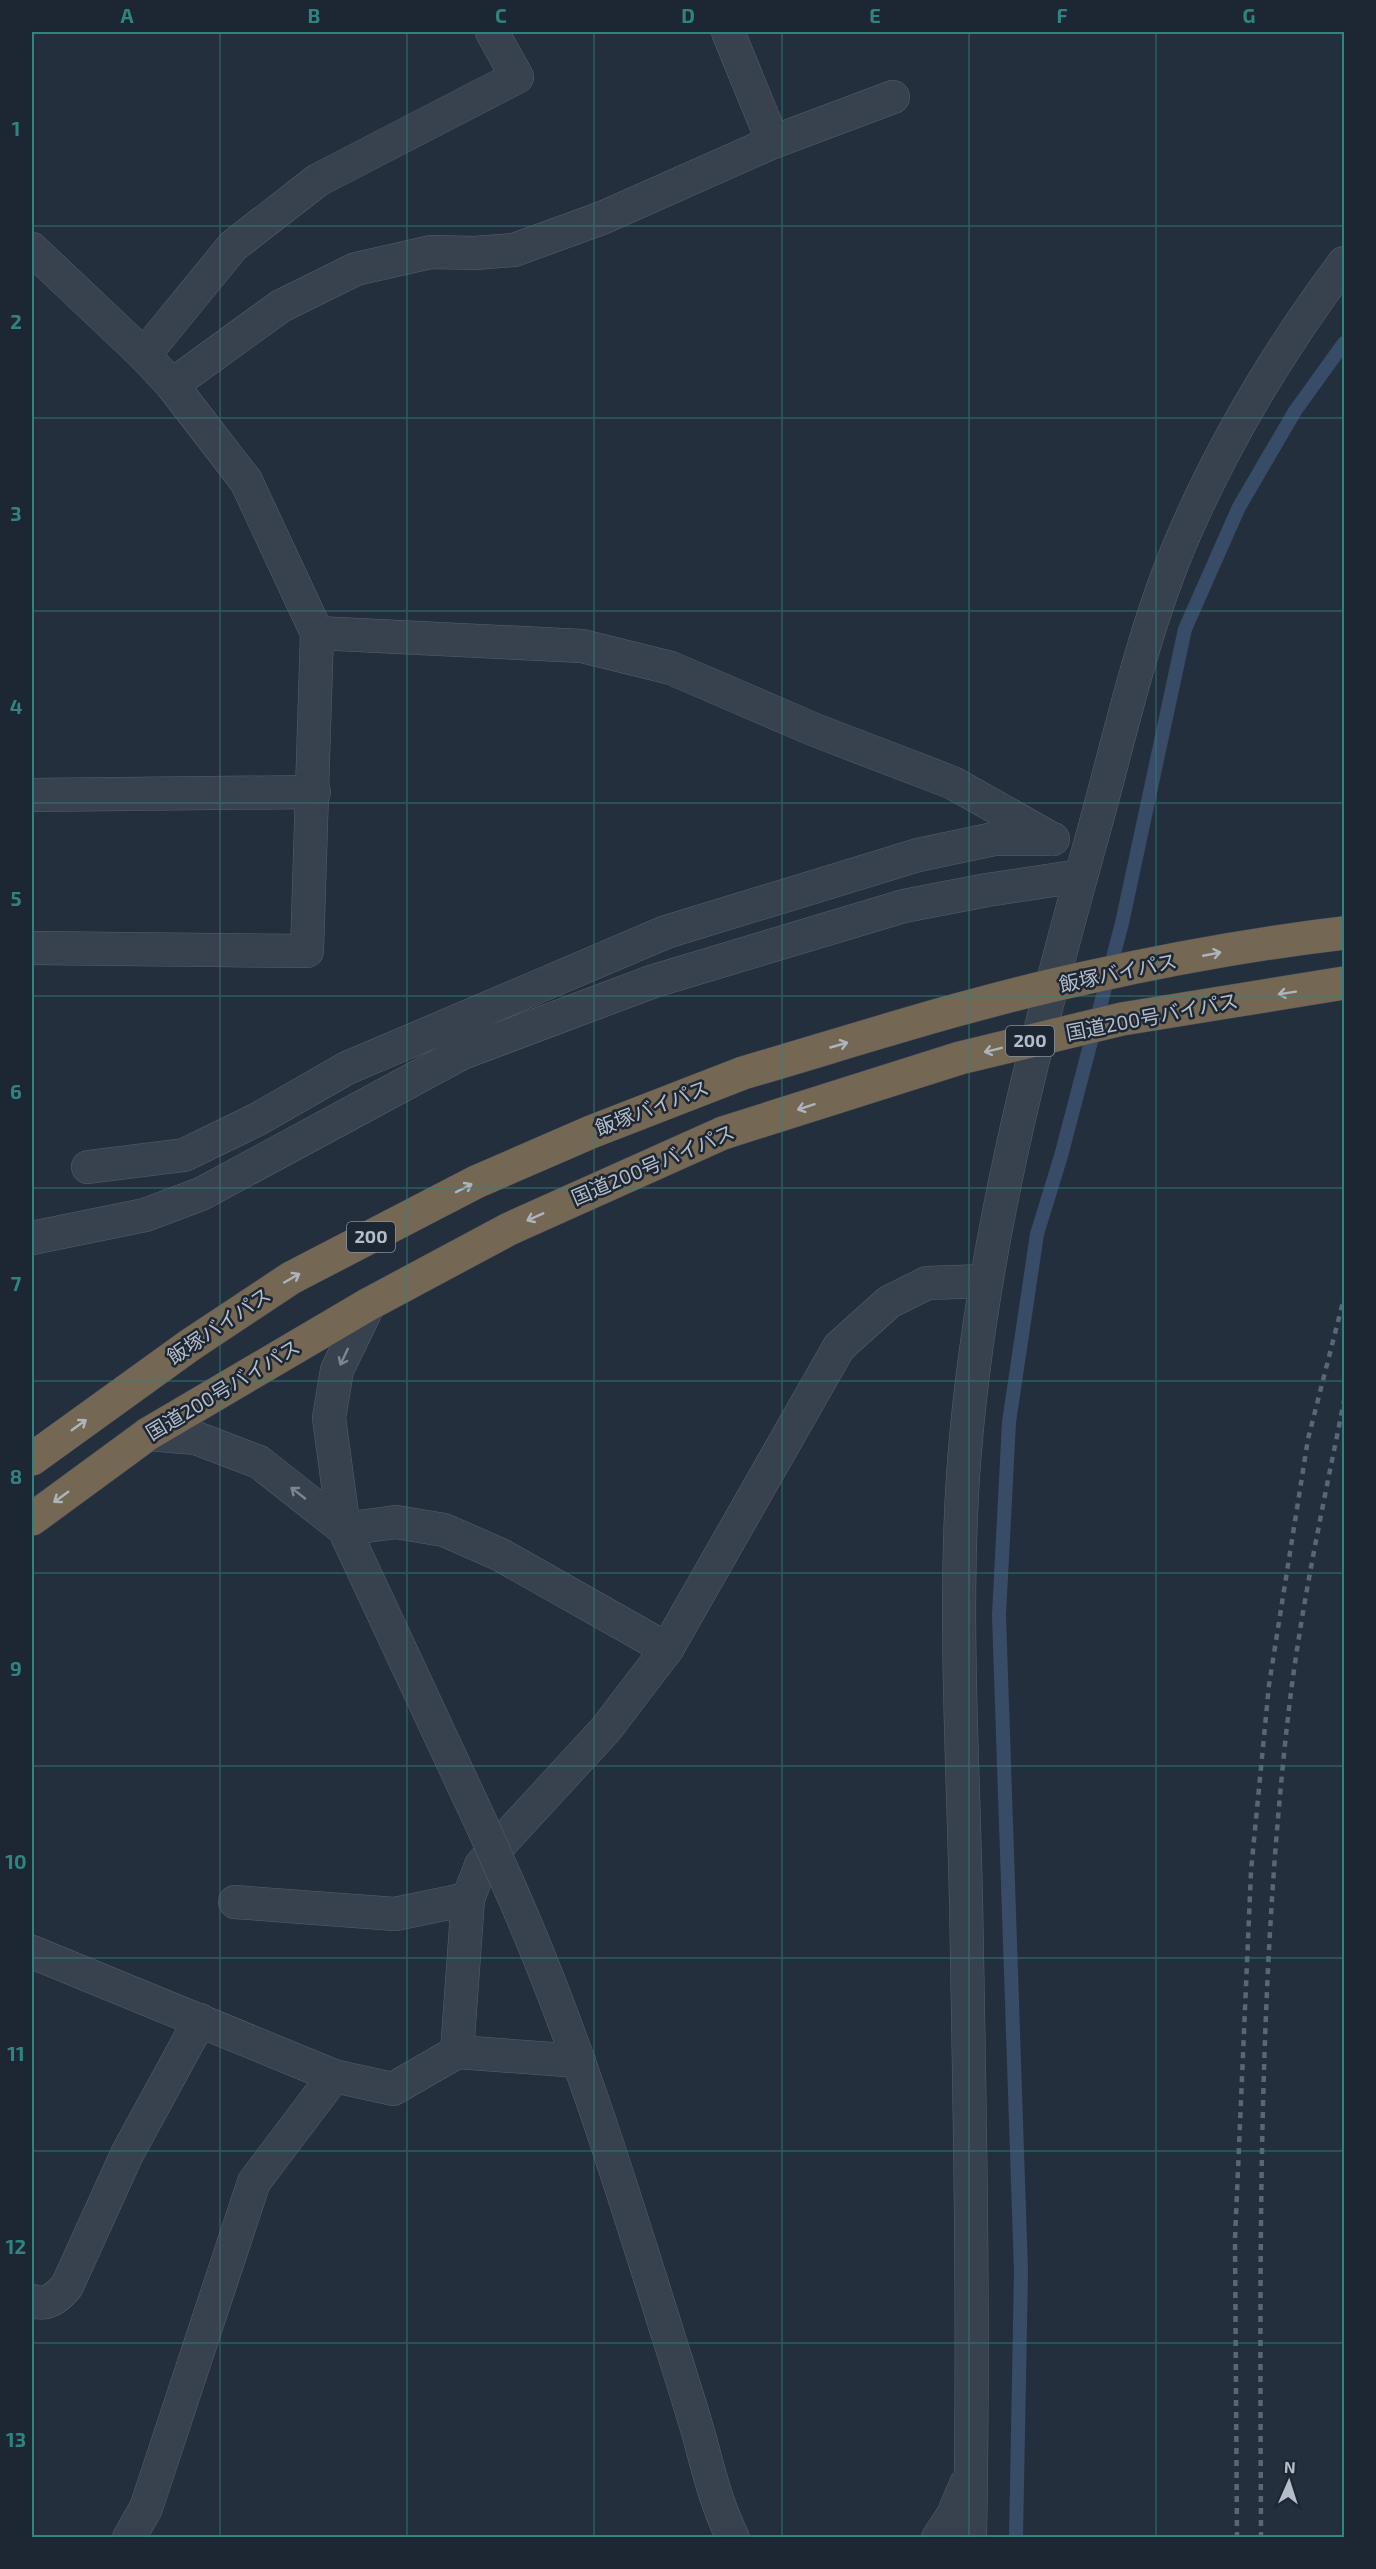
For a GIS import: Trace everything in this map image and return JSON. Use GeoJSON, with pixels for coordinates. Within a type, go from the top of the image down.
{"type":"FeatureCollection","features":[{"type":"Feature","properties":{"kind":"highway","name":"飯塚バイパス"},"geometry":{"type":"LineString","coordinates":[[32,1459],[190,1345],[291,1278],[476,1182],[591,1132],[743,1073],[946,1013],[1084,978],[1293,939],[1344,933]]}},
{"type":"Feature","properties":{"kind":"highway","name":"国道200号バイパス"},"geometry":{"type":"LineString","coordinates":[[32,1519],[148,1434],[369,1304],[509,1228],[723,1133],[960,1058],[1111,1022],[1344,984]]}},
{"type":"Feature","properties":{"kind":"street"},"geometry":{"type":"LineString","coordinates":[[144,355],[233,246],[318,180],[517,77],[492,32]]}},
{"type":"Feature","properties":{"kind":"street"},"geometry":{"type":"LineString","coordinates":[[728,32],[773,142]]}},
{"type":"Feature","properties":{"kind":"street"},"geometry":{"type":"LineString","coordinates":[[172,385],[281,306],[356,269],[431,252],[476,253],[514,250],[602,218],[773,142],[893,97]]}},
{"type":"Feature","properties":{"kind":"street"},"geometry":{"type":"LineString","coordinates":[[32,948],[308,951],[317,633],[246,481],[172,385],[144,355],[38,261]]}},
{"type":"Feature","properties":{"kind":"street"},"geometry":{"type":"LineString","coordinates":[[970,2538],[971,2134],[960,1625],[963,1477],[985,1281],[1010,1157],[1084,863],[1151,626],[1183,537],[1244,414],[1344,263]]}},
{"type":"Feature","properties":{"kind":"street"},"geometry":{"type":"LineString","coordinates":[[317,633],[582,646],[671,668],[815,730],[953,783],[1053,839],[1084,863]]}},
{"type":"Feature","properties":{"kind":"street"},"geometry":{"type":"LineString","coordinates":[[32,795],[314,792]]}},
{"type":"Feature","properties":{"kind":"street"},"geometry":{"type":"LineString","coordinates":[[88,1167],[184,1155],[258,1119],[346,1068],[666,932],[918,855],[994,839],[1053,839]]}},
{"type":"Feature","properties":{"kind":"street"},"geometry":{"type":"LineString","coordinates":[[32,1238],[145,1215],[201,1194],[462,1053],[654,981],[904,906],[987,890],[1084,863]]}},
{"type":"Feature","properties":{"kind":"street"},"geometry":{"type":"LineString","coordinates":[[457,2052],[468,1899],[481,1865],[606,1729],[667,1649],[839,1347],[889,1302],[927,1283],[985,1281]]}},
{"type":"Feature","properties":{"kind":"street"},"geometry":{"type":"LineString","coordinates":[[369,1304],[337,1370],[329,1418],[344,1529],[530,1932],[579,2061],[622,2188],[687,2394],[720,2512],[733,2538]]}},
{"type":"Feature","properties":{"kind":"street"},"geometry":{"type":"LineString","coordinates":[[148,1434],[196,1438],[259,1462],[344,1529],[396,1522],[444,1530],[501,1555],[667,1649]]}},
{"type":"Feature","properties":{"kind":"street"},"geometry":{"type":"LineString","coordinates":[[235,1902],[395,1914],[468,1899]]}},
{"type":"Feature","properties":{"kind":"street"},"geometry":{"type":"LineString","coordinates":[[32,1952],[334,2076],[393,2089],[457,2052],[579,2061]]}},
{"type":"Feature","properties":{"kind":"street"},"geometry":{"type":"LineString","coordinates":[[32,2301],[39,2303],[57,2299],[67,2286],[127,2154],[200,2020]]}},
{"type":"Feature","properties":{"kind":"street"},"geometry":{"type":"LineString","coordinates":[[129,2538],[146,2508],[254,2182],[334,2076]]}},
{"type":"Feature","properties":{"kind":"street"},"geometry":{"type":"LineString","coordinates":[[938,2538],[953,2515],[971,2472]]}},
{"type":"Feature","properties":{"kind":"waterway"},"geometry":{"type":"LineString","coordinates":[[1016,2538],[1021,2271],[999,1615],[1009,1422],[1037,1234],[1061,1156],[1122,923],[1185,629],[1239,507],[1295,411],[1344,343]]}},
{"type":"Feature","properties":{"kind":"railway"},"geometry":{"type":"LineString","coordinates":[[1237,2538],[1235,2239],[1251,1871],[1269,1685],[1308,1439],[1344,1298]]}},
{"type":"Feature","properties":{"kind":"railway"},"geometry":{"type":"LineString","coordinates":[[1261,2538],[1262,2127],[1278,1819],[1288,1717],[1299,1638],[1344,1401]]}}]}
